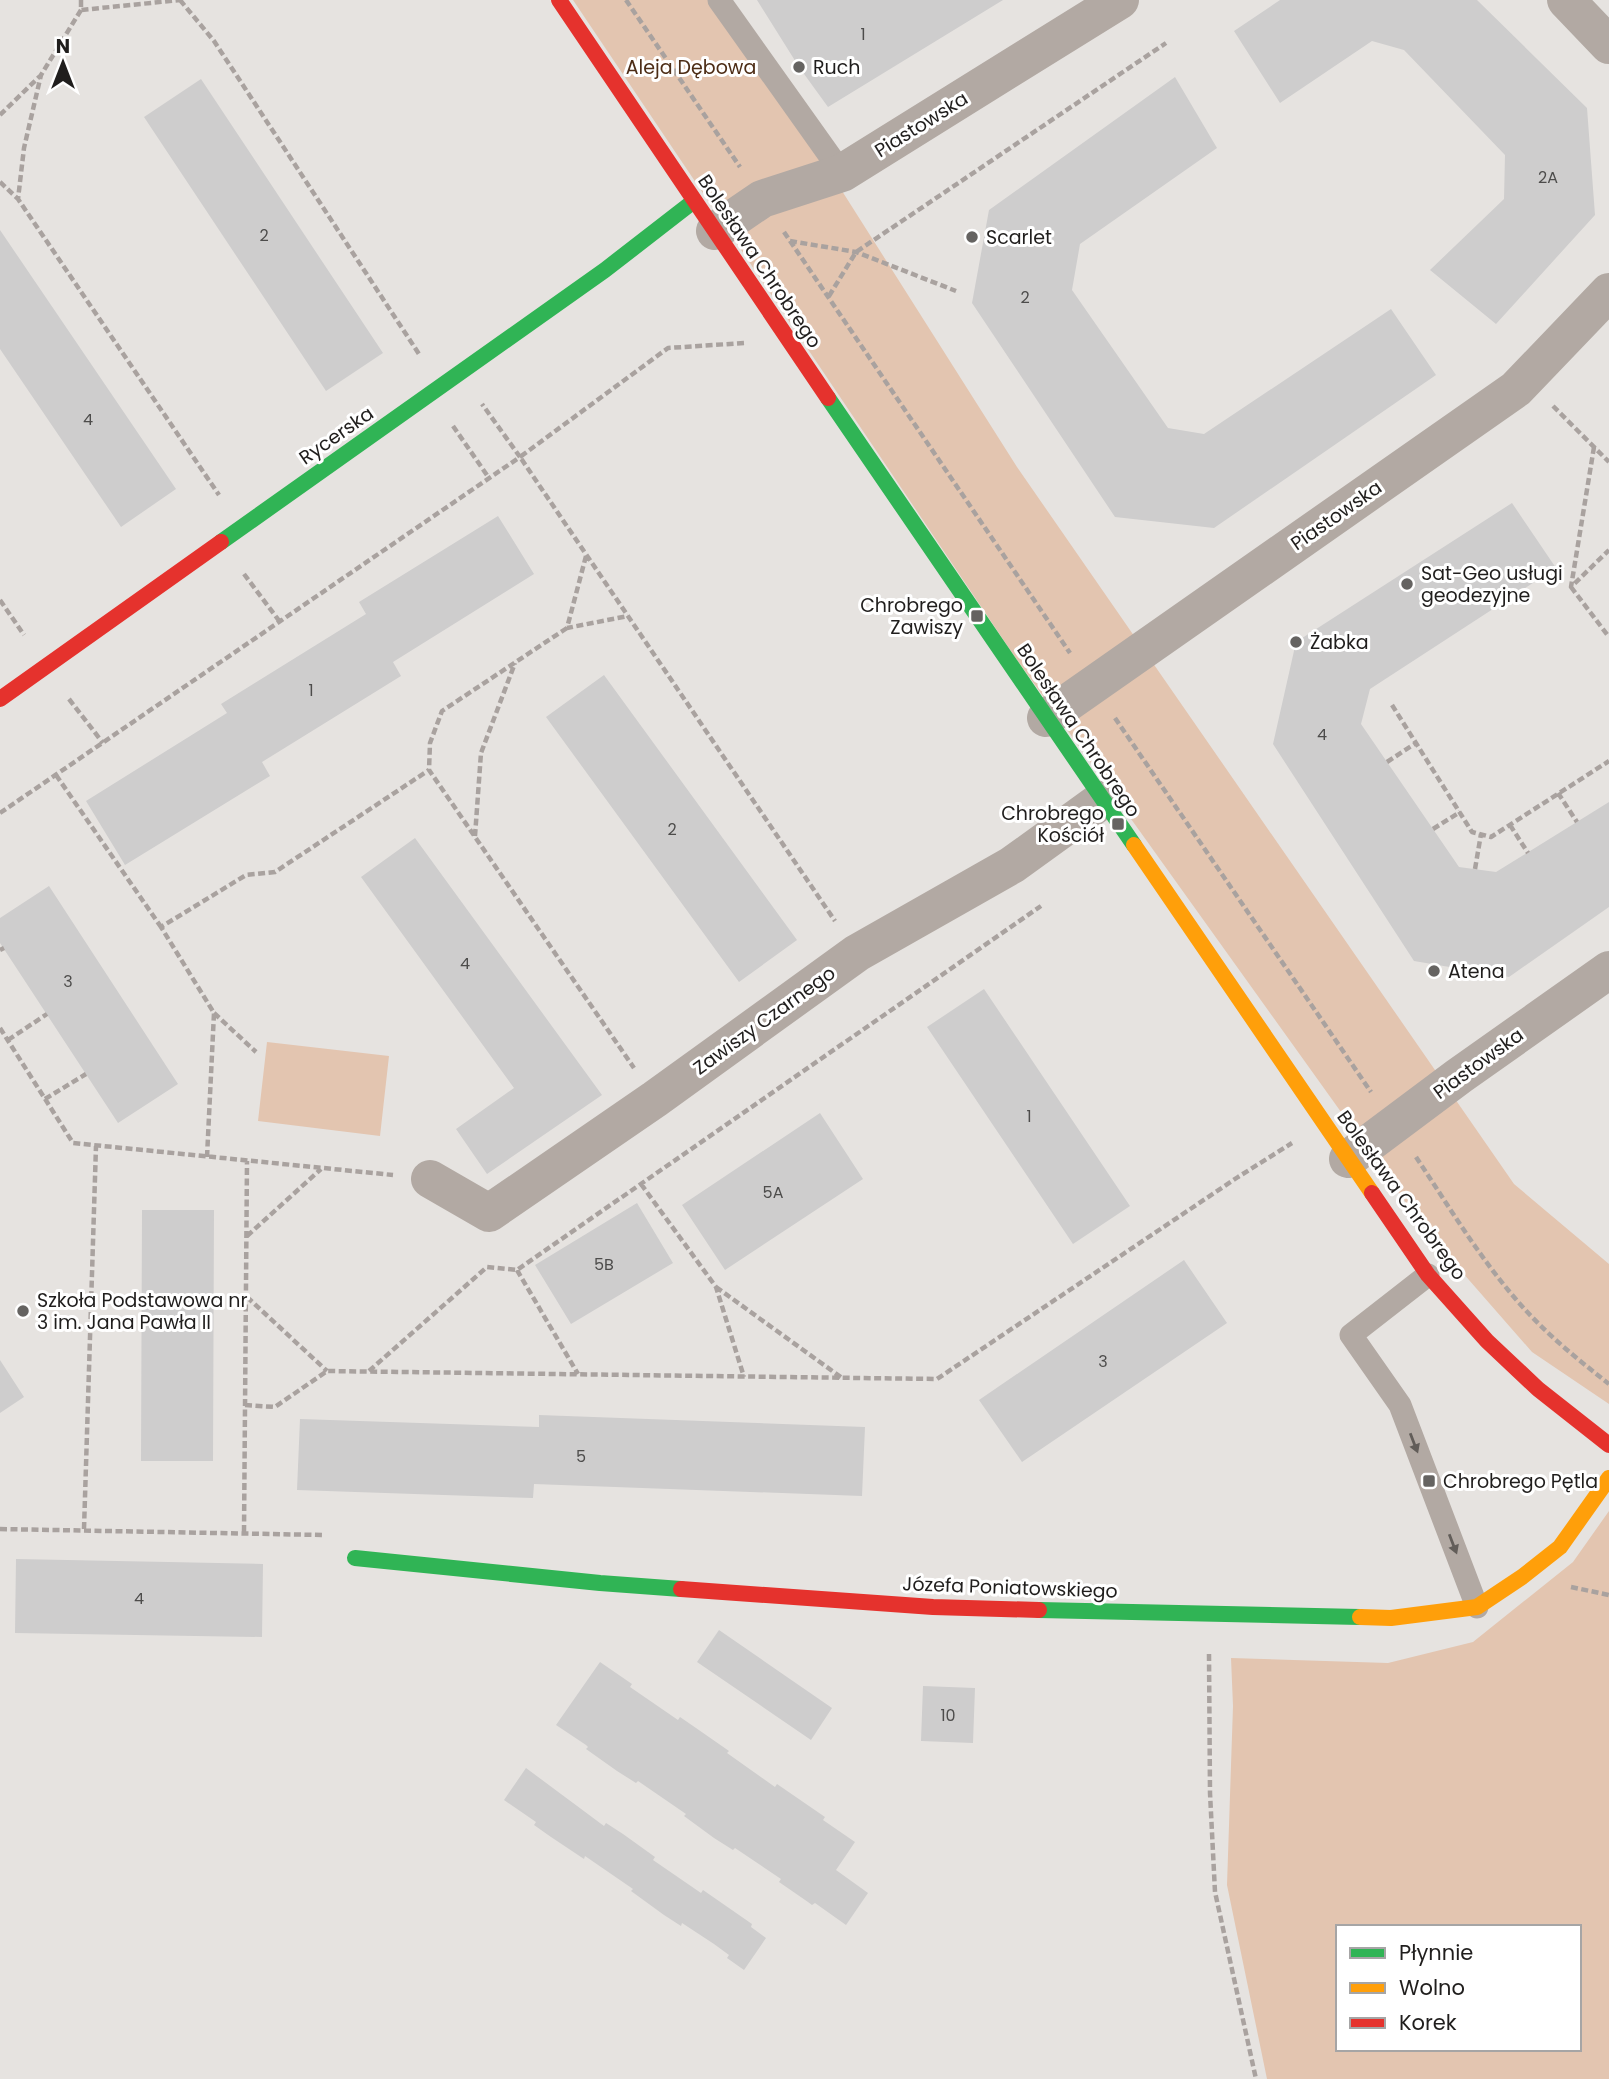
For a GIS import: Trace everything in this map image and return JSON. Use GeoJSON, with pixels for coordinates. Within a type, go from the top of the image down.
{"type":"FeatureCollection","features":[{"type":"Feature","properties":{"kind":"street","name":"Bolesława Chrobrego"},"geometry":{"type":"LineString","coordinates":[[559,0],[1428,1275],[1488,1341],[1538,1389],[1609,1445]]}},
{"type":"Feature","properties":{"kind":"street","name":"Piastowska"},"geometry":{"type":"LineString","coordinates":[[704,216],[842,173],[1120,0]]}},
{"type":"Feature","properties":{"kind":"street"},"geometry":{"type":"LineString","coordinates":[[1566,0],[1609,45]]}},
{"type":"Feature","properties":{"kind":"street","name":"Rycerska"},"geometry":{"type":"LineString","coordinates":[[0,699],[605,270],[704,216]]}},
{"type":"Feature","properties":{"kind":"street","name":"Piastowska"},"geometry":{"type":"LineString","coordinates":[[1046,718],[1516,388],[1609,292]]}},
{"type":"Feature","properties":{"kind":"street","name":"Zawiszy Czarnego"},"geometry":{"type":"LineString","coordinates":[[430,1179],[489,1213],[655,1099],[857,953],[1012,865],[1102,800]]}},
{"type":"Feature","properties":{"kind":"street","name":"Piastowska"},"geometry":{"type":"LineString","coordinates":[[1348,1158],[1609,970]]}},
{"type":"Feature","properties":{"kind":"street","name":"Józefa Poniatowskiego"},"geometry":{"type":"LineString","coordinates":[[355,1558],[600,1583],[920,1606],[1391,1618],[1477,1607],[1560,1547],[1609,1478]]}},
{"type":"Feature","properties":{"kind":"lane"},"geometry":{"type":"LineString","coordinates":[[719,0],[842,173]]}},
{"type":"Feature","properties":{"kind":"lane"},"geometry":{"type":"LineString","coordinates":[[1428,1275],[1352,1335],[1399,1405],[1477,1607]]}},
{"type":"Feature","properties":{"kind":"path"},"geometry":{"type":"LineString","coordinates":[[0,115],[41,75],[81,10],[81,0]]}},
{"type":"Feature","properties":{"kind":"path"},"geometry":{"type":"LineString","coordinates":[[81,10],[180,0],[214,41],[489,478]]}},
{"type":"Feature","properties":{"kind":"path"},"geometry":{"type":"LineString","coordinates":[[830,296],[856,252],[1166,43]]}},
{"type":"Feature","properties":{"kind":"path"},"geometry":{"type":"LineString","coordinates":[[18,199],[24,148],[41,75]]}},
{"type":"Feature","properties":{"kind":"path"},"geometry":{"type":"LineString","coordinates":[[0,182],[18,199],[242,527]]}},
{"type":"Feature","properties":{"kind":"path"},"geometry":{"type":"LineString","coordinates":[[790,241],[856,252],[956,291]]}},
{"type":"Feature","properties":{"kind":"path"},"geometry":{"type":"LineString","coordinates":[[0,813],[520,457],[668,348],[743,342],[750,348]]}},
{"type":"Feature","properties":{"kind":"path"},"geometry":{"type":"LineString","coordinates":[[460,373],[857,953]]}},
{"type":"Feature","properties":{"kind":"path"},"geometry":{"type":"LineString","coordinates":[[1526,379],[1609,462]]}},
{"type":"Feature","properties":{"kind":"path"},"geometry":{"type":"LineString","coordinates":[[1594,447],[1571,587],[1609,637]]}},
{"type":"Feature","properties":{"kind":"path"},"geometry":{"type":"LineString","coordinates":[[221,542],[280,622]]}},
{"type":"Feature","properties":{"kind":"path"},"geometry":{"type":"LineString","coordinates":[[1571,587],[1609,550]]}},
{"type":"Feature","properties":{"kind":"path"},"geometry":{"type":"LineString","coordinates":[[567,628],[586,555]]}},
{"type":"Feature","properties":{"kind":"path"},"geometry":{"type":"LineString","coordinates":[[628,616],[567,628],[442,711],[430,743],[429,770],[655,1099]]}},
{"type":"Feature","properties":{"kind":"path"},"geometry":{"type":"LineString","coordinates":[[475,837],[481,753],[515,663]]}},
{"type":"Feature","properties":{"kind":"path"},"geometry":{"type":"LineString","coordinates":[[45,667],[103,743]]}},
{"type":"Feature","properties":{"kind":"path"},"geometry":{"type":"LineString","coordinates":[[1392,705],[1472,832],[1491,837],[1609,761]]}},
{"type":"Feature","properties":{"kind":"path"},"geometry":{"type":"LineString","coordinates":[[1387,762],[1416,743]]}},
{"type":"Feature","properties":{"kind":"path"},"geometry":{"type":"LineString","coordinates":[[161,927],[246,875],[275,872],[429,770]]}},
{"type":"Feature","properties":{"kind":"path"},"geometry":{"type":"LineString","coordinates":[[56,775],[161,927],[214,1013],[256,1052]]}},
{"type":"Feature","properties":{"kind":"path"},"geometry":{"type":"LineString","coordinates":[[1558,793],[1577,822]]}},
{"type":"Feature","properties":{"kind":"path"},"geometry":{"type":"LineString","coordinates":[[1433,829],[1460,812]]}},
{"type":"Feature","properties":{"kind":"path"},"geometry":{"type":"LineString","coordinates":[[1510,825],[1528,853]]}},
{"type":"Feature","properties":{"kind":"path"},"geometry":{"type":"LineString","coordinates":[[1475,869],[1481,834]]}},
{"type":"Feature","properties":{"kind":"path"},"geometry":{"type":"LineString","coordinates":[[368,1372],[487,1267],[517,1270],[1041,906]]}},
{"type":"Feature","properties":{"kind":"path"},"geometry":{"type":"LineString","coordinates":[[206,1157],[214,1013]]}},
{"type":"Feature","properties":{"kind":"path"},"geometry":{"type":"LineString","coordinates":[[8,1040],[47,1014]]}},
{"type":"Feature","properties":{"kind":"path"},"geometry":{"type":"LineString","coordinates":[[0,1028],[73,1143],[430,1179]]}},
{"type":"Feature","properties":{"kind":"path"},"geometry":{"type":"LineString","coordinates":[[45,1100],[86,1074]]}},
{"type":"Feature","properties":{"kind":"path"},"geometry":{"type":"LineString","coordinates":[[245,1405],[275,1407],[327,1371],[937,1379],[1301,1137]]}},
{"type":"Feature","properties":{"kind":"path"},"geometry":{"type":"LineString","coordinates":[[84,1529],[96,1146]]}},
{"type":"Feature","properties":{"kind":"path"},"geometry":{"type":"LineString","coordinates":[[244,1532],[247,1161]]}},
{"type":"Feature","properties":{"kind":"path"},"geometry":{"type":"LineString","coordinates":[[246,1236],[322,1168]]}},
{"type":"Feature","properties":{"kind":"path"},"geometry":{"type":"LineString","coordinates":[[641,1184],[716,1287],[842,1378]]}},
{"type":"Feature","properties":{"kind":"path"},"geometry":{"type":"LineString","coordinates":[[517,1270],[578,1374]]}},
{"type":"Feature","properties":{"kind":"path"},"geometry":{"type":"LineString","coordinates":[[716,1287],[744,1377]]}},
{"type":"Feature","properties":{"kind":"path"},"geometry":{"type":"LineString","coordinates":[[246,1297],[327,1371]]}},
{"type":"Feature","properties":{"kind":"path"},"geometry":{"type":"LineString","coordinates":[[0,1529],[335,1535]]}},
{"type":"Feature","properties":{"kind":"path"},"geometry":{"type":"LineString","coordinates":[[1208,1614],[1210,1793],[1215,1892],[1256,2079]]}},
{"type":"Feature","properties":{"kind":"green space","name":"Aleja Dębowa"},"geometry":{"type":"Polygon","coordinates":[[[573,0],[721,0],[1017,467],[1514,1184],[1609,1264],[1609,1404],[1532,1352],[1427,1232],[1015,657],[573,0]]]}},
{"type":"Feature","properties":{"kind":"green space"},"geometry":{"type":"Polygon","coordinates":[[[267,1042],[389,1056],[380,1136],[258,1121],[267,1042]]]}},
{"type":"Feature","properties":{"kind":"green space"},"geometry":{"type":"Polygon","coordinates":[[[1609,1511],[1609,2079],[1267,2079],[1227,1885],[1233,1706],[1231,1658],[1388,1663],[1473,1642],[1573,1562],[1609,1511]]]}},
{"type":"Feature","properties":{"kind":"building"},"geometry":{"type":"Polygon","coordinates":[[[757,0],[1003,0],[828,107],[757,0]]]}},
{"type":"Feature","properties":{"kind":"building"},"geometry":{"type":"Polygon","coordinates":[[[1280,0],[1477,0],[1587,108],[1595,215],[1496,324],[1430,270],[1504,199],[1505,155],[1404,50],[1372,41],[1280,103],[1234,31],[1280,0]]]}},
{"type":"Feature","properties":{"kind":"building"},"geometry":{"type":"Polygon","coordinates":[[[1175,77],[1217,148],[1080,244],[1072,290],[1168,428],[1204,434],[1391,309],[1436,375],[1214,528],[1115,517],[972,303],[989,210],[1175,77]]]}},
{"type":"Feature","properties":{"kind":"building"},"geometry":{"type":"Polygon","coordinates":[[[201,79],[383,353],[326,391],[144,117],[201,79]]]}},
{"type":"Feature","properties":{"kind":"building"},"geometry":{"type":"Polygon","coordinates":[[[0,230],[176,489],[121,527],[0,349],[0,230]]]}},
{"type":"Feature","properties":{"kind":"building"},"geometry":{"type":"Polygon","coordinates":[[[1512,503],[1556,568],[1370,689],[1361,724],[1459,867],[1496,872],[1609,802],[1609,907],[1509,977],[1414,961],[1273,744],[1296,642],[1512,503]]]}},
{"type":"Feature","properties":{"kind":"building"},"geometry":{"type":"Polygon","coordinates":[[[498,516],[534,574],[393,662],[401,676],[262,762],[270,776],[125,865],[86,801],[227,713],[221,704],[366,614],[359,602],[498,516]]]}},
{"type":"Feature","properties":{"kind":"building"},"geometry":{"type":"Polygon","coordinates":[[[604,675],[797,940],[739,982],[546,717],[604,675]]]}},
{"type":"Feature","properties":{"kind":"building"},"geometry":{"type":"Polygon","coordinates":[[[415,838],[602,1095],[487,1174],[456,1129],[514,1088],[361,877],[415,838]]]}},
{"type":"Feature","properties":{"kind":"building"},"geometry":{"type":"Polygon","coordinates":[[[49,886],[178,1084],[118,1123],[0,943],[0,918],[49,886]]]}},
{"type":"Feature","properties":{"kind":"building"},"geometry":{"type":"Polygon","coordinates":[[[984,989],[1130,1206],[1073,1244],[927,1027],[984,989]]]}},
{"type":"Feature","properties":{"kind":"building"},"geometry":{"type":"Polygon","coordinates":[[[820,1113],[863,1179],[725,1270],[682,1205],[820,1113]]]}},
{"type":"Feature","properties":{"kind":"building"},"geometry":{"type":"Polygon","coordinates":[[[637,1203],[673,1263],[571,1324],[535,1265],[637,1203]]]}},
{"type":"Feature","properties":{"kind":"building"},"geometry":{"type":"Polygon","coordinates":[[[142,1210],[214,1210],[213,1461],[141,1461],[142,1210]]]}},
{"type":"Feature","properties":{"kind":"building"},"geometry":{"type":"Polygon","coordinates":[[[1184,1260],[1227,1323],[1022,1462],[979,1400],[1184,1260]]]}},
{"type":"Feature","properties":{"kind":"building"},"geometry":{"type":"Polygon","coordinates":[[[0,1360],[24,1397],[0,1413],[0,1360]]]}},
{"type":"Feature","properties":{"kind":"building"},"geometry":{"type":"Polygon","coordinates":[[[539,1415],[865,1427],[862,1496],[534,1484],[533,1498],[297,1490],[300,1419],[539,1427],[539,1415]]]}},
{"type":"Feature","properties":{"kind":"building"},"geometry":{"type":"Polygon","coordinates":[[[16,1559],[263,1564],[262,1637],[15,1633],[16,1559]]]}},
{"type":"Feature","properties":{"kind":"building"},"geometry":{"type":"Polygon","coordinates":[[[719,1630],[832,1708],[811,1740],[697,1662],[719,1630]]]}},
{"type":"Feature","properties":{"kind":"building"},"geometry":{"type":"Polygon","coordinates":[[[600,1662],[632,1684],[630,1687],[678,1720],[680,1717],[696,1728],[775,1787],[777,1784],[825,1817],[823,1820],[855,1842],[836,1870],[868,1893],[846,1925],[815,1903],[812,1905],[779,1882],[781,1879],[735,1848],[733,1850],[714,1838],[684,1816],[686,1814],[638,1781],[636,1783],[617,1771],[556,1725],[600,1662]]]}},
{"type":"Feature","properties":{"kind":"building"},"geometry":{"type":"Polygon","coordinates":[[[923,1686],[975,1688],[973,1743],[921,1741],[923,1686]]]}},
{"type":"Feature","properties":{"kind":"building"},"geometry":{"type":"Polygon","coordinates":[[[526,1768],[604,1826],[606,1823],[655,1857],[653,1860],[752,1924],[751,1927],[766,1938],[744,1970],[714,1944],[682,1923],[681,1926],[664,1915],[631,1891],[633,1889],[585,1856],[584,1859],[551,1837],[534,1825],[536,1822],[504,1800],[526,1768]]]}},
{"type":"Feature","properties":{"kind":"traffic: fast"},"geometry":{"type":"LineString","coordinates":[[221,542],[605,270],[694,201]]}},
{"type":"Feature","properties":{"kind":"traffic: fast"},"geometry":{"type":"LineString","coordinates":[[828,398],[1134,845]]}},
{"type":"Feature","properties":{"kind":"traffic: fast"},"geometry":{"type":"LineString","coordinates":[[355,1558],[681,1589]]}},
{"type":"Feature","properties":{"kind":"traffic: fast"},"geometry":{"type":"LineString","coordinates":[[1039,1610],[1360,1617]]}},
{"type":"Feature","properties":{"kind":"traffic: slow"},"geometry":{"type":"LineString","coordinates":[[1134,845],[1372,1193]]}},
{"type":"Feature","properties":{"kind":"traffic: slow"},"geometry":{"type":"LineString","coordinates":[[1360,1617],[1391,1618],[1477,1607],[1560,1547],[1609,1478]]}},
{"type":"Feature","properties":{"kind":"traffic: jam"},"geometry":{"type":"LineString","coordinates":[[559,0],[828,398]]}},
{"type":"Feature","properties":{"kind":"traffic: jam"},"geometry":{"type":"LineString","coordinates":[[0,699],[221,542]]}},
{"type":"Feature","properties":{"kind":"traffic: jam"},"geometry":{"type":"LineString","coordinates":[[1372,1193],[1428,1275],[1487,1341],[1538,1389],[1609,1445]]}},
{"type":"Feature","properties":{"kind":"traffic: jam"},"geometry":{"type":"LineString","coordinates":[[681,1589],[933,1607],[1039,1610]]}},
{"type":"Feature","properties":{"kind":"place","name":"Ruch"},"geometry":{"type":"Point","coordinates":[799,67]}},
{"type":"Feature","properties":{"kind":"place","name":"Scarlet"},"geometry":{"type":"Point","coordinates":[972,237]}},
{"type":"Feature","properties":{"kind":"place","name":"Sat-Geo usługi geodezyjne"},"geometry":{"type":"Point","coordinates":[1407,584]}},
{"type":"Feature","properties":{"kind":"place","name":"Chrobrego Zawiszy"},"geometry":{"type":"Point","coordinates":[977,616]}},
{"type":"Feature","properties":{"kind":"place","name":"Żabka"},"geometry":{"type":"Point","coordinates":[1296,642]}},
{"type":"Feature","properties":{"kind":"place","name":"Chrobrego Kościół"},"geometry":{"type":"Point","coordinates":[1118,824]}},
{"type":"Feature","properties":{"kind":"place","name":"Atena"},"geometry":{"type":"Point","coordinates":[1434,971]}},
{"type":"Feature","properties":{"kind":"place","name":"Szkoła Podstawowa nr 3 im. Jana Pawła II"},"geometry":{"type":"Point","coordinates":[23,1311]}},
{"type":"Feature","properties":{"kind":"place","name":"Chrobrego Pętla"},"geometry":{"type":"Point","coordinates":[1429,1481]}}]}
